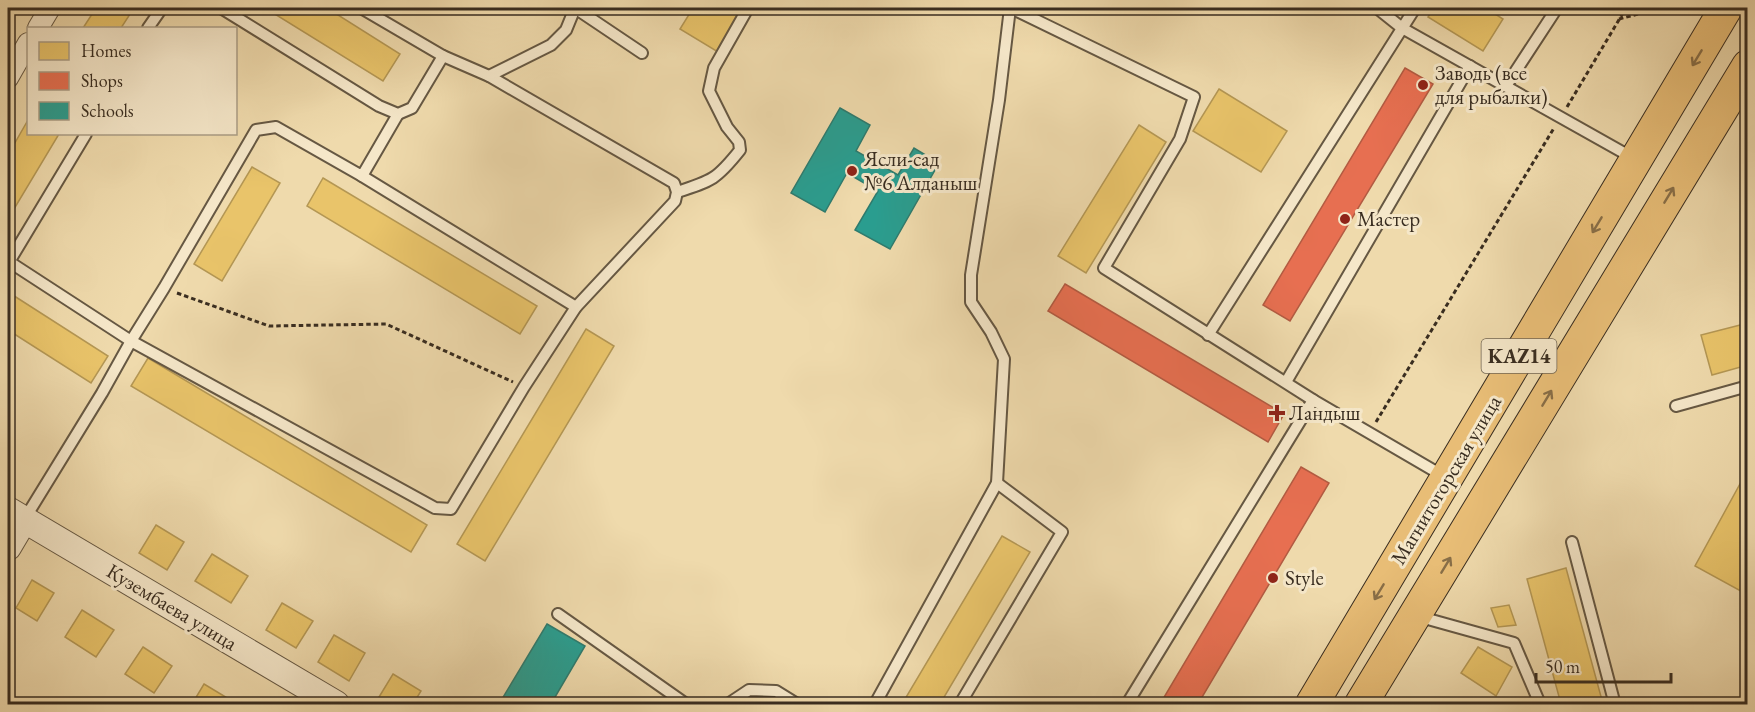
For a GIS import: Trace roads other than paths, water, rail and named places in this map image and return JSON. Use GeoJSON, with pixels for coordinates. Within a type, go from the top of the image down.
{"type":"FeatureCollection","features":[{"type":"Feature","properties":{"kind":"main road","name":"Магнитогорская улица"},"geometry":{"type":"LineString","coordinates":[[1312,705],[1726,8]]}},
{"type":"Feature","properties":{"kind":"main road","name":"Магнитогорская улица"},"geometry":{"type":"LineString","coordinates":[[1361,705],[1748,66]]}},
{"type":"Feature","properties":{"kind":"street"},"geometry":{"type":"LineString","coordinates":[[39,27],[50,8]]}},
{"type":"Feature","properties":{"kind":"street"},"geometry":{"type":"LineString","coordinates":[[8,78],[27,45]]}},
{"type":"Feature","properties":{"kind":"street"},"geometry":{"type":"LineString","coordinates":[[8,547],[16,515]]}},
{"type":"Feature","properties":{"kind":"street","name":"Кузембаева улица"},"geometry":{"type":"LineString","coordinates":[[16,515],[336,705]]}},
{"type":"Feature","properties":{"kind":"lane"},"geometry":{"type":"LineString","coordinates":[[149,27],[162,8]]}},
{"type":"Feature","properties":{"kind":"lane"},"geometry":{"type":"LineString","coordinates":[[221,8],[380,106],[398,114]]}},
{"type":"Feature","properties":{"kind":"lane"},"geometry":{"type":"LineString","coordinates":[[85,135],[8,262],[131,341],[435,508],[451,509],[524,387],[576,307],[675,201],[677,192],[674,183],[489,76],[443,56],[361,8]]}},
{"type":"Feature","properties":{"kind":"lane"},"geometry":{"type":"LineString","coordinates":[[489,76],[551,45],[566,30],[575,8],[642,53]]}},
{"type":"Feature","properties":{"kind":"lane"},"geometry":{"type":"LineString","coordinates":[[677,192],[708,182],[723,171],[740,150],[739,142],[727,127],[709,91],[714,68],[748,8]]}},
{"type":"Feature","properties":{"kind":"lane"},"geometry":{"type":"LineString","coordinates":[[875,705],[997,483],[1004,359],[991,332],[971,302],[971,275],[999,100],[1010,8],[1194,97],[1180,140],[1104,268],[1313,400],[1447,478]]}},
{"type":"Feature","properties":{"kind":"lane"},"geometry":{"type":"LineString","coordinates":[[1377,8],[1402,28],[1636,159]]}},
{"type":"Feature","properties":{"kind":"lane"},"geometry":{"type":"LineString","coordinates":[[1208,335],[1415,8]]}},
{"type":"Feature","properties":{"kind":"lane"},"geometry":{"type":"LineString","coordinates":[[1506,86],[1557,8]]}},
{"type":"Feature","properties":{"kind":"lane"},"geometry":{"type":"LineString","coordinates":[[362,176],[398,114],[412,108],[443,56]]}},
{"type":"Feature","properties":{"kind":"lane"},"geometry":{"type":"LineString","coordinates":[[1286,382],[1470,66]]}},
{"type":"Feature","properties":{"kind":"lane"},"geometry":{"type":"LineString","coordinates":[[16,515],[96,403],[256,130],[276,127],[362,176],[576,307]]}},
{"type":"Feature","properties":{"kind":"lane"},"geometry":{"type":"LineString","coordinates":[[1676,406],[1748,386]]}},
{"type":"Feature","properties":{"kind":"lane"},"geometry":{"type":"LineString","coordinates":[[1127,705],[1313,400]]}},
{"type":"Feature","properties":{"kind":"lane"},"geometry":{"type":"LineString","coordinates":[[960,705],[1062,532],[997,483]]}},
{"type":"Feature","properties":{"kind":"lane"},"geometry":{"type":"LineString","coordinates":[[1572,542],[1614,701],[1613,705]]}},
{"type":"Feature","properties":{"kind":"lane"},"geometry":{"type":"LineString","coordinates":[[558,614],[686,705]]}},
{"type":"Feature","properties":{"kind":"lane"},"geometry":{"type":"LineString","coordinates":[[1415,615],[1514,643],[1540,705]]}},
{"type":"Feature","properties":{"kind":"lane"},"geometry":{"type":"LineString","coordinates":[[728,705],[749,690],[776,691],[797,705]]}},
{"type":"Feature","properties":{"kind":"place","name":"Заводь (все для рыбалки)"},"geometry":{"type":"Point","coordinates":[1423,85]}},
{"type":"Feature","properties":{"kind":"place","name":"Ясли-сад №6 Алданыш"},"geometry":{"type":"Point","coordinates":[852,171]}},
{"type":"Feature","properties":{"kind":"place","name":"Мастер"},"geometry":{"type":"Point","coordinates":[1345,219]}},
{"type":"Feature","properties":{"kind":"place","name":"Ландыш"},"geometry":{"type":"Point","coordinates":[1277,413]}},
{"type":"Feature","properties":{"kind":"place","name":"Style"},"geometry":{"type":"Point","coordinates":[1273,578]}}]}
